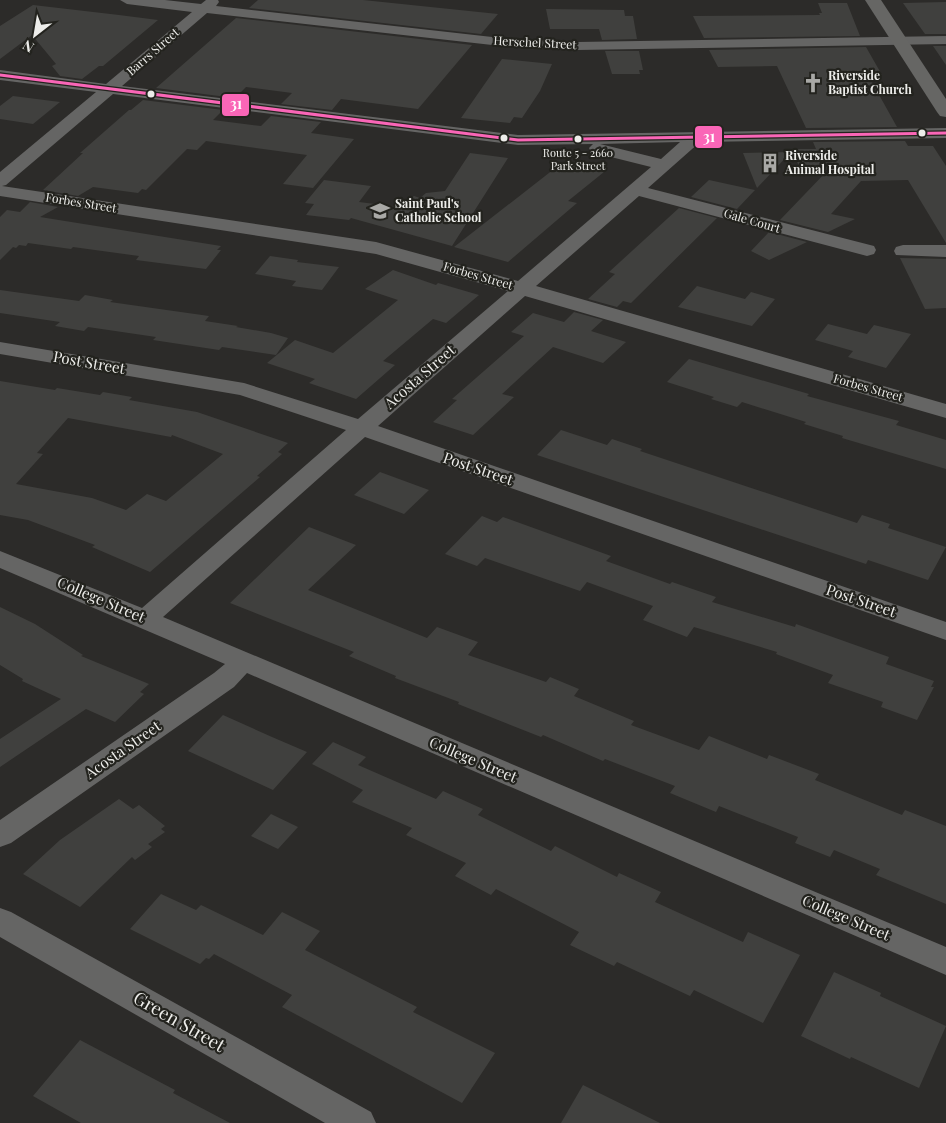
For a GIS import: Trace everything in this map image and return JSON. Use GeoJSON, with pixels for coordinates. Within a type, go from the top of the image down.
{"type":"FeatureCollection","features":[{"type":"Feature","properties":{"kind":"main road"},"geometry":{"type":"LineString","coordinates":[[873,0],[946,112]]}},
{"type":"Feature","properties":{"kind":"street","name":"Herschel Street"},"geometry":{"type":"LineString","coordinates":[[127,0],[209,4],[510,43],[577,46],[946,40]]}},
{"type":"Feature","properties":{"kind":"street","name":"Barrs Street"},"geometry":{"type":"LineString","coordinates":[[0,181],[209,4]]}},
{"type":"Feature","properties":{"kind":"street"},"geometry":{"type":"LineString","coordinates":[[0,75],[518,140],[946,133]]}},
{"type":"Feature","properties":{"kind":"street","name":"Acosta Street"},"geometry":{"type":"LineString","coordinates":[[145,619],[696,138]]}},
{"type":"Feature","properties":{"kind":"street"},"geometry":{"type":"LineString","coordinates":[[566,140],[665,165]]}},
{"type":"Feature","properties":{"kind":"street","name":"Gale Court"},"geometry":{"type":"LineString","coordinates":[[636,190],[868,250]]}},
{"type":"Feature","properties":{"kind":"street","name":"Forbes Street"},"geometry":{"type":"LineString","coordinates":[[0,191],[376,248],[522,288],[946,411]]}},
{"type":"Feature","properties":{"kind":"street"},"geometry":{"type":"LineString","coordinates":[[903,250],[946,251]]}},
{"type":"Feature","properties":{"kind":"street","name":"Post Street"},"geometry":{"type":"LineString","coordinates":[[0,348],[244,389],[362,428],[946,631]]}},
{"type":"Feature","properties":{"kind":"street","name":"College Street"},"geometry":{"type":"LineString","coordinates":[[0,559],[946,961]]}},
{"type":"Feature","properties":{"kind":"street","name":"Acosta Street"},"geometry":{"type":"LineString","coordinates":[[0,835],[224,680],[243,662]]}},
{"type":"Feature","properties":{"kind":"street","name":"Green Street"},"geometry":{"type":"LineString","coordinates":[[0,921],[358,1123]]}},
{"type":"Feature","properties":{"kind":"building"},"geometry":{"type":"Polygon","coordinates":[[[258,0],[363,0],[498,14],[481,34],[249,8],[258,0]]]}},
{"type":"Feature","properties":{"kind":"building"},"geometry":{"type":"Polygon","coordinates":[[[946,2],[946,34],[925,34],[903,3],[946,2]]]}},
{"type":"Feature","properties":{"kind":"building"},"geometry":{"type":"Polygon","coordinates":[[[818,3],[847,3],[860,36],[704,38],[693,16],[820,15],[819,13],[822,13],[818,3]]]}},
{"type":"Feature","properties":{"kind":"building"},"geometry":{"type":"Polygon","coordinates":[[[33,5],[158,20],[103,66],[99,66],[82,79],[60,76],[52,66],[56,64],[32,35],[0,59],[0,26],[33,5]]]}},
{"type":"Feature","properties":{"kind":"building"},"geometry":{"type":"Polygon","coordinates":[[[546,9],[624,10],[625,16],[633,16],[637,39],[602,40],[599,29],[550,29],[546,9]]]}},
{"type":"Feature","properties":{"kind":"building"},"geometry":{"type":"Polygon","coordinates":[[[236,18],[472,45],[418,109],[341,99],[332,110],[281,104],[292,93],[246,87],[235,98],[156,88],[236,18]]]}},
{"type":"Feature","properties":{"kind":"building"},"geometry":{"type":"Polygon","coordinates":[[[933,46],[946,46],[946,65],[933,46]]]}},
{"type":"Feature","properties":{"kind":"building"},"geometry":{"type":"Polygon","coordinates":[[[866,47],[882,75],[868,75],[897,127],[806,128],[777,66],[718,67],[709,50],[866,47]]]}},
{"type":"Feature","properties":{"kind":"building"},"geometry":{"type":"Polygon","coordinates":[[[605,51],[639,51],[643,70],[639,70],[640,74],[612,74],[605,51]]]}},
{"type":"Feature","properties":{"kind":"building"},"geometry":{"type":"Polygon","coordinates":[[[502,59],[552,64],[540,91],[522,118],[514,117],[510,123],[461,118],[502,59]]]}},
{"type":"Feature","properties":{"kind":"building"},"geometry":{"type":"Polygon","coordinates":[[[13,96],[60,102],[33,124],[0,119],[0,106],[13,96]]]}},
{"type":"Feature","properties":{"kind":"building"},"geometry":{"type":"Polygon","coordinates":[[[143,100],[223,110],[213,120],[261,126],[271,116],[321,122],[311,133],[354,139],[313,188],[283,184],[307,155],[206,141],[197,150],[187,149],[146,190],[142,189],[138,193],[93,187],[78,196],[43,190],[83,153],[80,153],[143,100]]]}},
{"type":"Feature","properties":{"kind":"building"},"geometry":{"type":"Polygon","coordinates":[[[905,141],[908,146],[933,146],[946,166],[946,243],[908,180],[861,181],[831,214],[855,219],[828,232],[780,220],[828,170],[801,170],[791,149],[816,149],[813,142],[905,141]]]}},
{"type":"Feature","properties":{"kind":"building"},"geometry":{"type":"Polygon","coordinates":[[[791,152],[757,188],[743,153],[791,152]]]}},
{"type":"Feature","properties":{"kind":"building"},"geometry":{"type":"Polygon","coordinates":[[[470,153],[508,158],[452,246],[351,218],[349,220],[306,215],[314,204],[305,203],[324,180],[371,186],[359,202],[399,207],[414,196],[420,198],[426,193],[445,191],[470,153]]]}},
{"type":"Feature","properties":{"kind":"building"},"geometry":{"type":"Polygon","coordinates":[[[563,162],[604,172],[568,201],[577,203],[508,262],[454,247],[563,162]]]}},
{"type":"Feature","properties":{"kind":"building"},"geometry":{"type":"Polygon","coordinates":[[[709,180],[755,190],[737,209],[691,197],[709,180]]]}},
{"type":"Feature","properties":{"kind":"building"},"geometry":{"type":"Polygon","coordinates":[[[30,202],[58,207],[40,217],[221,246],[217,250],[221,250],[206,269],[136,260],[139,256],[28,243],[26,246],[19,245],[16,248],[13,247],[0,260],[0,217],[7,210],[20,212],[30,202]]]}},
{"type":"Feature","properties":{"kind":"building"},"geometry":{"type":"Polygon","coordinates":[[[679,208],[717,218],[631,303],[623,301],[617,307],[588,299],[615,274],[609,272],[679,208]]]}},
{"type":"Feature","properties":{"kind":"building"},"geometry":{"type":"Polygon","coordinates":[[[769,232],[807,242],[769,260],[751,251],[769,232]]]}},
{"type":"Feature","properties":{"kind":"building"},"geometry":{"type":"Polygon","coordinates":[[[270,256],[298,260],[297,262],[339,267],[322,290],[292,286],[296,281],[255,274],[270,256]]]}},
{"type":"Feature","properties":{"kind":"building"},"geometry":{"type":"Polygon","coordinates":[[[900,258],[946,259],[946,308],[925,309],[900,258]]]}},
{"type":"Feature","properties":{"kind":"building"},"geometry":{"type":"Polygon","coordinates":[[[393,270],[436,285],[438,283],[479,295],[446,323],[433,319],[383,361],[395,365],[356,399],[309,383],[315,379],[267,363],[295,340],[333,353],[398,300],[365,289],[393,270]]]}},
{"type":"Feature","properties":{"kind":"building"},"geometry":{"type":"Polygon","coordinates":[[[697,286],[745,299],[751,292],[775,299],[752,326],[678,307],[697,286]]]}},
{"type":"Feature","properties":{"kind":"building"},"geometry":{"type":"Polygon","coordinates":[[[0,290],[79,301],[85,295],[113,300],[110,302],[209,316],[205,321],[238,326],[236,327],[288,338],[276,355],[222,347],[219,350],[153,340],[156,337],[88,327],[84,331],[55,326],[60,322],[0,313],[0,290]]]}},
{"type":"Feature","properties":{"kind":"building"},"geometry":{"type":"Polygon","coordinates":[[[574,312],[603,320],[591,331],[626,342],[603,363],[553,347],[502,394],[514,397],[473,435],[433,422],[457,400],[452,399],[524,336],[511,332],[533,313],[564,322],[574,312]]]}},
{"type":"Feature","properties":{"kind":"building"},"geometry":{"type":"Polygon","coordinates":[[[828,324],[867,334],[874,325],[911,334],[886,368],[848,357],[853,351],[815,340],[828,324]]]}},
{"type":"Feature","properties":{"kind":"building"},"geometry":{"type":"Polygon","coordinates":[[[689,359],[809,394],[807,396],[899,421],[896,425],[946,440],[946,469],[842,438],[843,436],[804,424],[806,422],[742,402],[737,407],[711,399],[714,397],[667,382],[689,359]]]}},
{"type":"Feature","properties":{"kind":"building"},"geometry":{"type":"Polygon","coordinates":[[[0,381],[55,390],[57,388],[100,395],[103,392],[132,397],[129,400],[197,412],[288,443],[278,452],[282,454],[257,476],[260,477],[150,572],[92,547],[95,545],[28,520],[0,515],[0,381]],[[68,418],[37,453],[43,454],[16,484],[92,498],[126,510],[147,494],[166,501],[223,454],[172,435],[171,437],[68,418]]]}},
{"type":"Feature","properties":{"kind":"building"},"geometry":{"type":"Polygon","coordinates":[[[561,430],[607,445],[612,439],[642,449],[640,451],[857,523],[862,515],[890,524],[888,528],[946,547],[928,580],[868,560],[866,564],[537,455],[561,430]]]}},
{"type":"Feature","properties":{"kind":"building"},"geometry":{"type":"Polygon","coordinates":[[[380,472],[429,490],[404,514],[354,495],[380,472]]]}},
{"type":"Feature","properties":{"kind":"building"},"geometry":{"type":"Polygon","coordinates":[[[482,516],[497,522],[503,517],[611,556],[606,561],[670,584],[672,582],[716,597],[712,602],[795,627],[796,624],[889,657],[886,664],[934,681],[931,687],[934,687],[917,720],[881,707],[883,702],[828,683],[833,675],[776,654],[777,652],[694,627],[687,637],[643,620],[653,606],[587,582],[580,591],[485,558],[477,566],[445,554],[482,516]]]}},
{"type":"Feature","properties":{"kind":"building"},"geometry":{"type":"Polygon","coordinates":[[[309,527],[356,545],[308,590],[427,638],[437,627],[478,642],[468,655],[546,682],[550,677],[579,689],[574,696],[634,721],[631,725],[699,750],[709,736],[767,759],[769,755],[819,774],[815,780],[902,815],[905,810],[946,826],[946,904],[876,875],[880,869],[834,850],[830,857],[795,843],[798,837],[719,806],[716,812],[670,793],[675,786],[605,759],[603,761],[543,735],[541,737],[458,704],[459,702],[395,678],[396,676],[349,656],[354,652],[230,603],[309,527]]]}},
{"type":"Feature","properties":{"kind":"building"},"geometry":{"type":"Polygon","coordinates":[[[0,607],[35,624],[83,655],[81,656],[149,684],[140,692],[144,694],[115,722],[86,709],[0,767],[0,739],[61,699],[22,681],[23,679],[0,665],[0,607]]]}},
{"type":"Feature","properties":{"kind":"building"},"geometry":{"type":"Polygon","coordinates":[[[223,715],[307,752],[273,790],[188,751],[223,715]]]}},
{"type":"Feature","properties":{"kind":"building"},"geometry":{"type":"Polygon","coordinates":[[[333,742],[366,757],[358,765],[436,799],[443,791],[483,809],[478,815],[551,851],[555,846],[617,877],[619,873],[661,892],[655,902],[743,942],[748,932],[800,955],[763,1023],[694,990],[690,996],[617,962],[614,966],[570,945],[579,932],[496,889],[491,895],[455,876],[466,863],[406,835],[412,828],[352,802],[363,790],[312,764],[333,742]]]}},
{"type":"Feature","properties":{"kind":"building"},"geometry":{"type":"Polygon","coordinates":[[[119,799],[133,809],[139,805],[165,826],[161,829],[165,832],[148,844],[152,847],[135,860],[132,857],[80,907],[23,874],[60,840],[119,799]]]}},
{"type":"Feature","properties":{"kind":"building"},"geometry":{"type":"Polygon","coordinates":[[[271,814],[298,827],[278,849],[251,836],[271,814]]]}},
{"type":"Feature","properties":{"kind":"building"},"geometry":{"type":"Polygon","coordinates":[[[161,894],[196,910],[201,905],[263,935],[282,912],[320,931],[305,950],[417,1007],[413,1012],[495,1053],[462,1103],[282,1007],[292,995],[214,954],[200,964],[130,929],[161,894]]]}},
{"type":"Feature","properties":{"kind":"building"},"geometry":{"type":"Polygon","coordinates":[[[834,972],[881,993],[880,996],[946,1026],[919,1088],[801,1036],[834,972]]]}},
{"type":"Feature","properties":{"kind":"building"},"geometry":{"type":"Polygon","coordinates":[[[80,1040],[175,1090],[173,1093],[230,1123],[81,1123],[33,1096],[80,1040]]]}},
{"type":"Feature","properties":{"kind":"building"},"geometry":{"type":"Polygon","coordinates":[[[583,1085],[660,1123],[561,1123],[583,1085]]]}},
{"type":"Feature","properties":{"kind":"transit line","name":"31"},"geometry":{"type":"LineString","coordinates":[[0,75],[518,140],[946,133]]}},
{"type":"Feature","properties":{"kind":"place","name":"Riverside Baptist Church"},"geometry":{"type":"Point","coordinates":[813,83]}},
{"type":"Feature","properties":{"kind":"place","name":"Route 5 - 2660 Park Street"},"geometry":{"type":"Point","coordinates":[578,139]}},
{"type":"Feature","properties":{"kind":"place","name":"Riverside Animal Hospital"},"geometry":{"type":"Point","coordinates":[770,163]}},
{"type":"Feature","properties":{"kind":"place","name":"Saint Paul's Catholic School"},"geometry":{"type":"Point","coordinates":[380,211]}}]}
